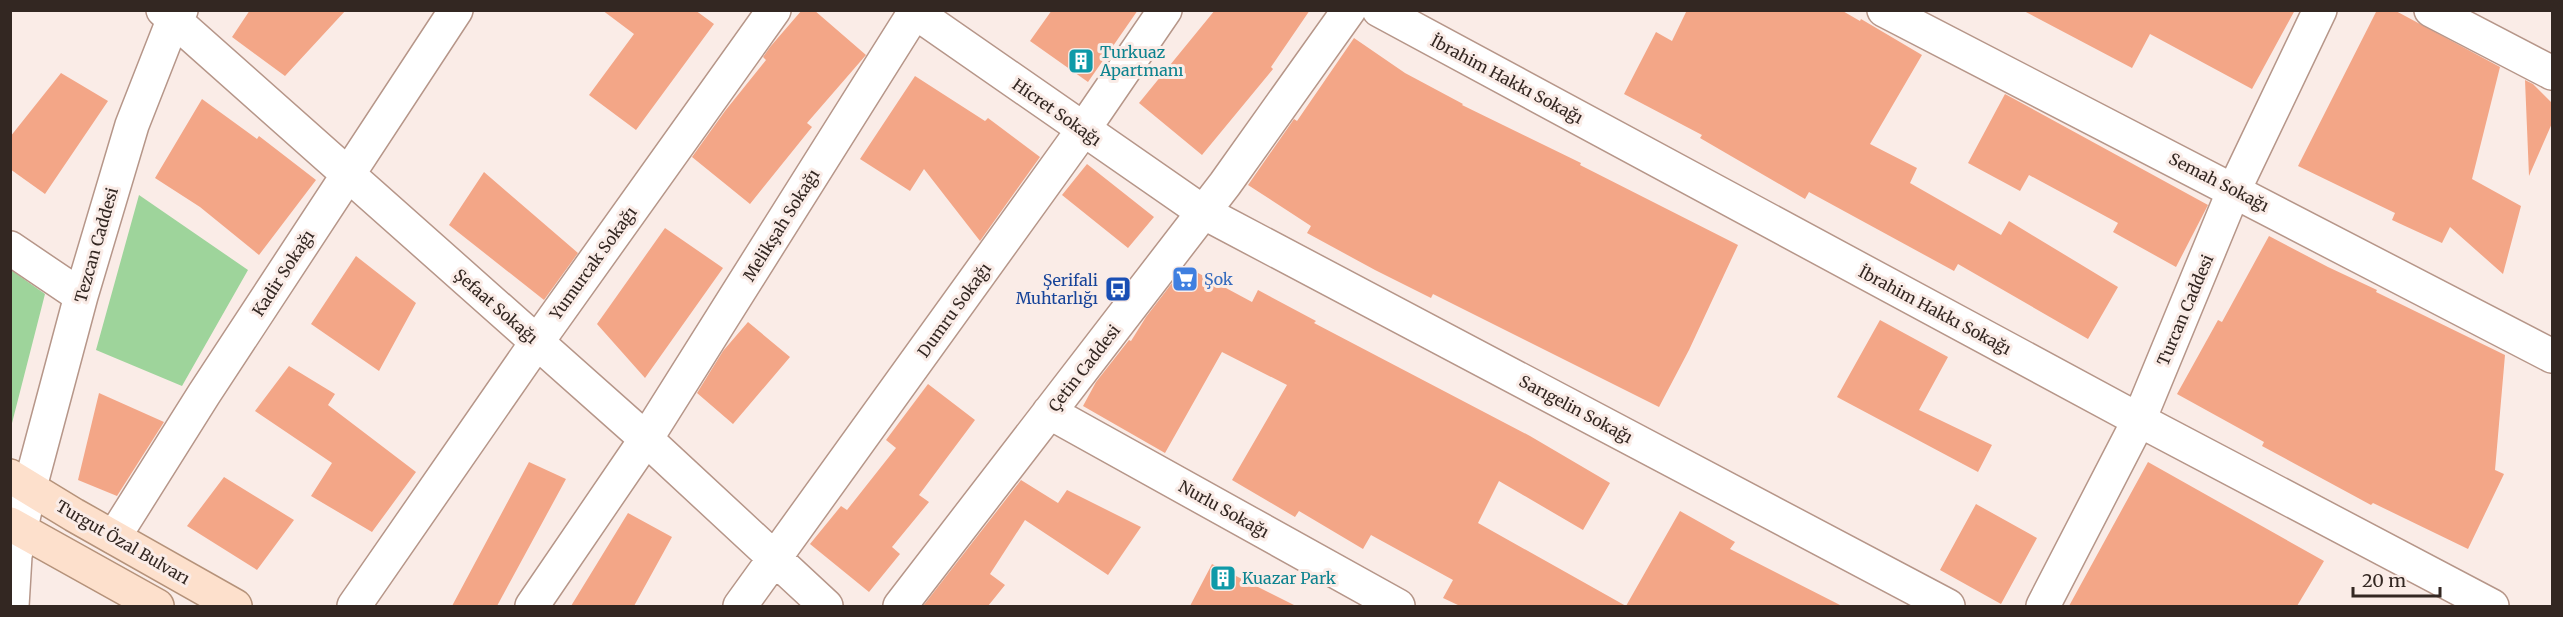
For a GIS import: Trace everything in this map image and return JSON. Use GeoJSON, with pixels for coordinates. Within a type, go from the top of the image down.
{"type":"FeatureCollection","features":[{"type":"Feature","properties":{"kind":"main road","name":"Turgut Özal Bulvarı"},"geometry":{"type":"LineString","coordinates":[[20,481],[235,606]]}},
{"type":"Feature","properties":{"kind":"main road"},"geometry":{"type":"LineString","coordinates":[[16,527],[157,606]]}},
{"type":"Feature","properties":{"kind":"street","name":"Kadir Sokağı"},"geometry":{"type":"LineString","coordinates":[[114,537],[162,459],[456,10]]}},
{"type":"Feature","properties":{"kind":"street","name":"Yumurcak Sokağı"},"geometry":{"type":"LineString","coordinates":[[354,606],[537,342],[774,10]]}},
{"type":"Feature","properties":{"kind":"street","name":"Dumru Sokağı"},"geometry":{"type":"LineString","coordinates":[[740,606],[1083,130],[1165,10]]}},
{"type":"Feature","properties":{"kind":"street","name":"Çetin Caddesi"},"geometry":{"type":"LineString","coordinates":[[900,606],[1203,212],[1349,10]]}},
{"type":"Feature","properties":{"kind":"street","name":"İbrahim Hakkı Sokağı"},"geometry":{"type":"LineString","coordinates":[[1379,10],[2139,420],[2492,606]]}},
{"type":"Feature","properties":{"kind":"street","name":"Semah Sokağı"},"geometry":{"type":"LineString","coordinates":[[1884,10],[2553,356]]}},
{"type":"Feature","properties":{"kind":"street","name":"Turcan Caddesi"},"geometry":{"type":"LineString","coordinates":[[2043,606],[2139,420],[2235,190],[2320,10]]}},
{"type":"Feature","properties":{"kind":"street"},"geometry":{"type":"LineString","coordinates":[[2431,10],[2553,73]]}},
{"type":"Feature","properties":{"kind":"street","name":"Hicret Sokağı"},"geometry":{"type":"LineString","coordinates":[[914,11],[1203,212]]}},
{"type":"Feature","properties":{"kind":"street","name":"Melikşah Sokağı"},"geometry":{"type":"LineString","coordinates":[[646,439],[914,11]]}},
{"type":"Feature","properties":{"kind":"street","name":"Şefaat Sokağı"},"geometry":{"type":"LineString","coordinates":[[173,13],[347,175],[646,439],[774,561],[826,606]]}},
{"type":"Feature","properties":{"kind":"street","name":"Tezcan Caddesi"},"geometry":{"type":"LineString","coordinates":[[16,527],[20,481],[81,296],[132,125],[173,13]]}},
{"type":"Feature","properties":{"kind":"street","name":"Sarıgelin Sokağı"},"geometry":{"type":"LineString","coordinates":[[1203,212],[1948,606]]}},
{"type":"Feature","properties":{"kind":"street"},"geometry":{"type":"LineString","coordinates":[[10,248],[81,296]]}},
{"type":"Feature","properties":{"kind":"street","name":"Nurlu Sokağı"},"geometry":{"type":"LineString","coordinates":[[1049,412],[1398,606]]}},
{"type":"Feature","properties":{"kind":"street"},"geometry":{"type":"LineString","coordinates":[[532,606],[646,439]]}},
{"type":"Feature","properties":{"kind":"street"},"geometry":{"type":"LineString","coordinates":[[12,606],[16,527]]}},
{"type":"Feature","properties":{"kind":"green space"},"geometry":{"type":"Polygon","coordinates":[[[139,195],[248,270],[182,386],[96,350],[139,195]]]}},
{"type":"Feature","properties":{"kind":"green space"},"geometry":{"type":"Polygon","coordinates":[[[11,270],[45,294],[11,427],[11,270]]]}},
{"type":"Feature","properties":{"kind":"building"},"geometry":{"type":"Polygon","coordinates":[[[250,10],[346,10],[285,76],[232,37],[250,10]]]}},
{"type":"Feature","properties":{"kind":"building"},"geometry":{"type":"Polygon","coordinates":[[[602,10],[695,10],[714,24],[636,130],[589,95],[634,34],[602,10]]]}},
{"type":"Feature","properties":{"kind":"building"},"geometry":{"type":"Polygon","coordinates":[[[802,10],[814,10],[866,55],[807,123],[812,127],[750,204],[692,157],[766,60],[763,57],[770,47],[802,10]]]}},
{"type":"Feature","properties":{"kind":"building","name":"Turkuaz Apartmanı"},"geometry":{"type":"Polygon","coordinates":[[[1052,10],[1138,10],[1088,82],[1030,41],[1052,10]]]}},
{"type":"Feature","properties":{"kind":"building"},"geometry":{"type":"Polygon","coordinates":[[[1215,10],[1310,10],[1271,67],[1273,69],[1202,155],[1139,103],[1215,10]]]}},
{"type":"Feature","properties":{"kind":"building"},"geometry":{"type":"Polygon","coordinates":[[[1687,10],[1841,10],[1860,21],[1861,19],[1922,55],[1870,144],[1917,168],[1910,183],[2001,235],[2009,221],[2118,287],[2088,339],[1958,264],[1954,271],[1809,192],[1805,199],[1700,138],[1702,135],[1624,94],[1656,32],[1672,41],[1687,10]]]}},
{"type":"Feature","properties":{"kind":"building"},"geometry":{"type":"Polygon","coordinates":[[[2022,10],[2295,10],[2252,89],[2150,34],[2132,68],[2022,10]]]}},
{"type":"Feature","properties":{"kind":"building"},"geometry":{"type":"Polygon","coordinates":[[[2377,10],[2394,10],[2500,67],[2472,179],[2521,206],[2503,274],[2450,227],[2442,243],[2392,220],[2395,213],[2298,166],[2377,10]]]}},
{"type":"Feature","properties":{"kind":"building"},"geometry":{"type":"Polygon","coordinates":[[[1354,38],[1405,73],[1462,105],[1581,163],[1580,165],[1738,245],[1689,350],[1659,407],[1433,294],[1431,298],[1375,270],[1307,233],[1311,226],[1248,185],[1294,119],[1297,121],[1354,38]]]}},
{"type":"Feature","properties":{"kind":"building"},"geometry":{"type":"Polygon","coordinates":[[[61,73],[108,101],[45,194],[10,169],[10,137],[61,73]]]}},
{"type":"Feature","properties":{"kind":"building"},"geometry":{"type":"Polygon","coordinates":[[[915,76],[985,121],[988,118],[1040,157],[980,241],[924,169],[910,191],[860,159],[915,76]]]}},
{"type":"Feature","properties":{"kind":"building"},"geometry":{"type":"Polygon","coordinates":[[[2525,80],[2533,84],[2553,104],[2553,121],[2529,176],[2525,80]]]}},
{"type":"Feature","properties":{"kind":"building"},"geometry":{"type":"Polygon","coordinates":[[[2005,94],[2208,205],[2176,267],[2113,232],[2118,223],[2029,175],[2020,191],[1968,163],[2005,94]]]}},
{"type":"Feature","properties":{"kind":"building"},"geometry":{"type":"Polygon","coordinates":[[[202,99],[257,139],[259,136],[316,180],[259,255],[200,207],[155,178],[202,99]]]}},
{"type":"Feature","properties":{"kind":"building"},"geometry":{"type":"Polygon","coordinates":[[[1087,164],[1154,217],[1128,248],[1062,195],[1087,164]]]}},
{"type":"Feature","properties":{"kind":"building"},"geometry":{"type":"Polygon","coordinates":[[[484,172],[578,253],[544,300],[449,225],[484,172]]]}},
{"type":"Feature","properties":{"kind":"building"},"geometry":{"type":"Polygon","coordinates":[[[665,228],[723,268],[645,378],[597,324],[665,228]]]}},
{"type":"Feature","properties":{"kind":"building"},"geometry":{"type":"Polygon","coordinates":[[[2269,236],[2377,290],[2376,292],[2505,355],[2495,470],[2504,474],[2468,549],[2373,503],[2371,505],[2262,446],[2264,442],[2177,394],[2218,320],[2222,322],[2269,236]]]}},
{"type":"Feature","properties":{"kind":"building"},"geometry":{"type":"Polygon","coordinates":[[[356,256],[416,303],[379,371],[311,324],[356,256]]]}},
{"type":"Feature","properties":{"kind":"building"},"geometry":{"type":"Polygon","coordinates":[[[1185,266],[1252,302],[1258,290],[1316,321],[1314,323],[1530,436],[1610,483],[1583,530],[1499,481],[1478,523],[1626,606],[1460,606],[1443,598],[1453,580],[1371,535],[1363,549],[1299,511],[1295,517],[1232,480],[1287,385],[1222,352],[1165,453],[1083,406],[1096,382],[1129,340],[1131,341],[1146,317],[1185,266]]]}},
{"type":"Feature","properties":{"kind":"building"},"geometry":{"type":"Polygon","coordinates":[[[1880,320],[1948,357],[1919,410],[1992,445],[1978,472],[1837,397],[1880,320]]]}},
{"type":"Feature","properties":{"kind":"building"},"geometry":{"type":"Polygon","coordinates":[[[748,322],[790,357],[733,424],[697,393],[723,351],[748,322]]]}},
{"type":"Feature","properties":{"kind":"building"},"geometry":{"type":"Polygon","coordinates":[[[289,366],[335,394],[328,405],[416,472],[372,532],[311,496],[332,463],[255,411],[289,366]]]}},
{"type":"Feature","properties":{"kind":"building"},"geometry":{"type":"Polygon","coordinates":[[[928,384],[975,420],[919,495],[929,502],[892,547],[900,554],[869,592],[810,544],[841,506],[847,510],[896,448],[886,440],[928,384]]]}},
{"type":"Feature","properties":{"kind":"building"},"geometry":{"type":"Polygon","coordinates":[[[99,393],[164,422],[117,496],[78,480],[99,393]]]}},
{"type":"Feature","properties":{"kind":"building"},"geometry":{"type":"Polygon","coordinates":[[[529,462],[566,479],[497,606],[452,606],[529,462]]]}},
{"type":"Feature","properties":{"kind":"building"},"geometry":{"type":"Polygon","coordinates":[[[2148,462],[2324,561],[2297,606],[2069,606],[2148,462]]]}},
{"type":"Feature","properties":{"kind":"building"},"geometry":{"type":"Polygon","coordinates":[[[224,477],[294,520],[257,570],[187,526],[224,477]]]}},
{"type":"Feature","properties":{"kind":"building"},"geometry":{"type":"Polygon","coordinates":[[[1021,480],[1058,503],[1067,490],[1141,527],[1108,575],[1025,520],[990,574],[1005,585],[988,606],[923,606],[1021,480]]]}},
{"type":"Feature","properties":{"kind":"building"},"geometry":{"type":"Polygon","coordinates":[[[1976,504],[2037,538],[2001,604],[1940,570],[1976,504]]]}},
{"type":"Feature","properties":{"kind":"building"},"geometry":{"type":"Polygon","coordinates":[[[1680,511],[1735,542],[1730,549],[1842,606],[1626,606],[1680,511]]]}},
{"type":"Feature","properties":{"kind":"building"},"geometry":{"type":"Polygon","coordinates":[[[628,513],[672,537],[634,606],[571,606],[628,513]]]}},
{"type":"Feature","properties":{"kind":"building","name":"Kuazar Park"},"geometry":{"type":"Polygon","coordinates":[[[1212,564],[1296,606],[1190,606],[1212,564]]]}},
{"type":"Feature","properties":{"kind":"place","name":"Turkuaz Apartmanı"},"geometry":{"type":"Point","coordinates":[1081,61]}},
{"type":"Feature","properties":{"kind":"place","name":"Şok"},"geometry":{"type":"Point","coordinates":[1185,279]}},
{"type":"Feature","properties":{"kind":"place","name":"Şerifali Muhtarlığı"},"geometry":{"type":"Point","coordinates":[1118,289]}},
{"type":"Feature","properties":{"kind":"place","name":"Kuazar Park"},"geometry":{"type":"Point","coordinates":[1223,578]}}]}
